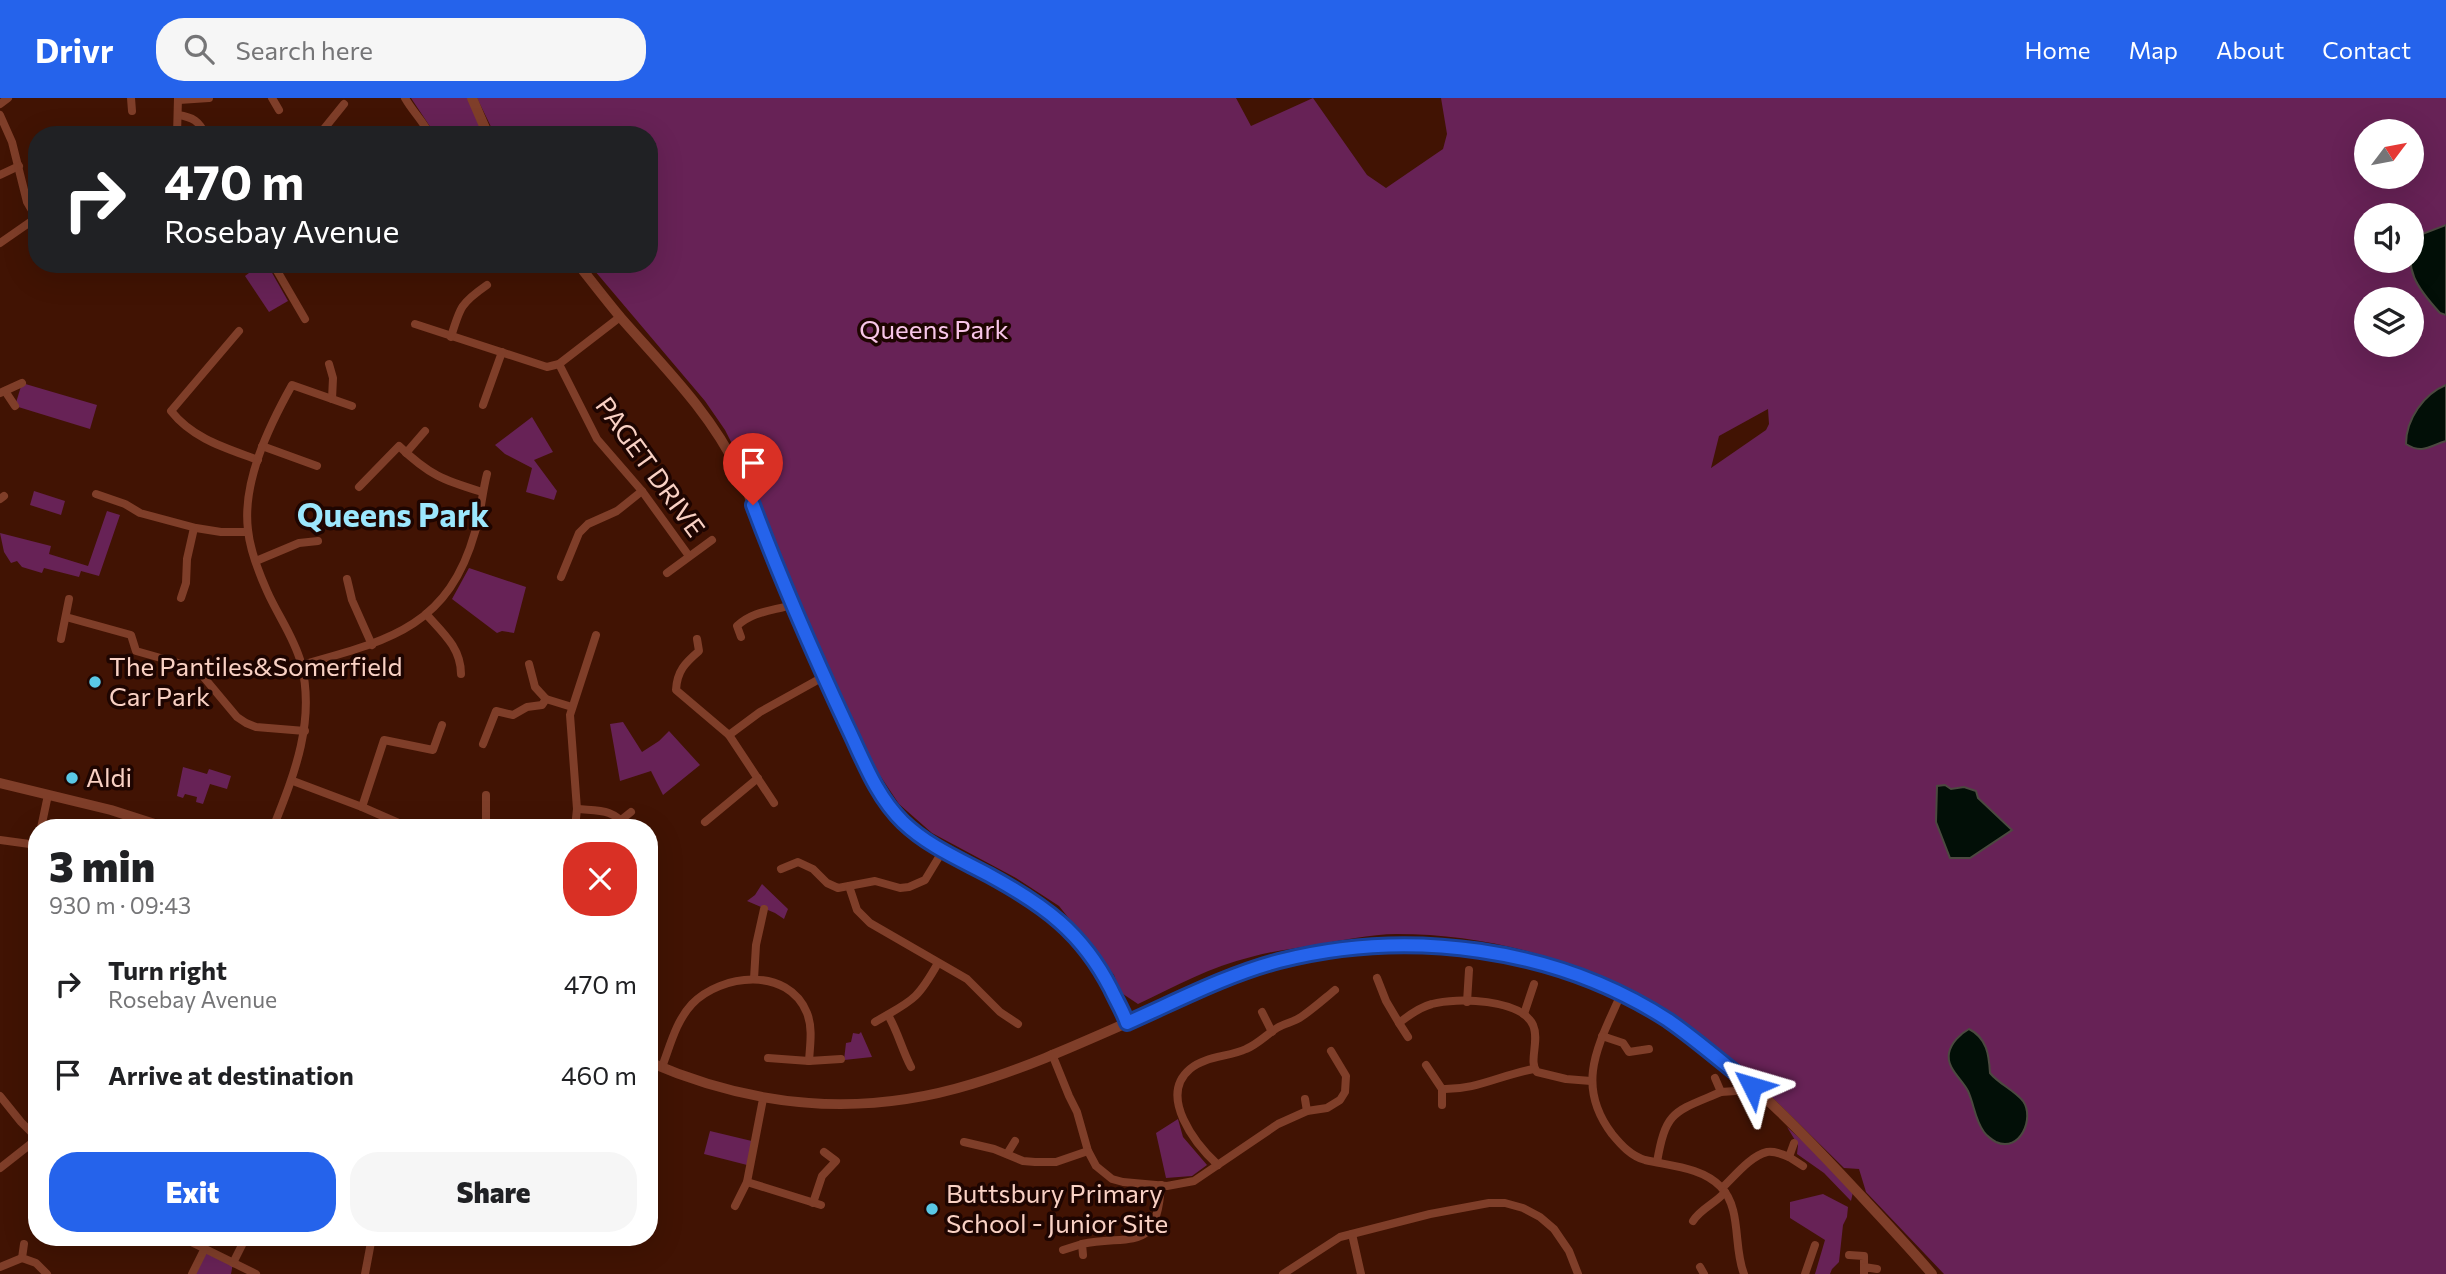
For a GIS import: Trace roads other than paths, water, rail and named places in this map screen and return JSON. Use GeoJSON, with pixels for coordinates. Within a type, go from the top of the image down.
{"type":"FeatureCollection","features":[{"type":"Feature","properties":{"kind":"street"},"geometry":{"type":"LineString","coordinates":[[0,104],[8,98]]}},
{"type":"Feature","properties":{"kind":"street"},"geometry":{"type":"LineString","coordinates":[[131,98],[132,111]]}},
{"type":"Feature","properties":{"kind":"street"},"geometry":{"type":"LineString","coordinates":[[177,126],[178,99],[209,98]]}},
{"type":"Feature","properties":{"kind":"street"},"geometry":{"type":"LineString","coordinates":[[272,98],[279,110]]}},
{"type":"Feature","properties":{"kind":"street"},"geometry":{"type":"LineString","coordinates":[[405,98],[426,126]]}},
{"type":"Feature","properties":{"kind":"street"},"geometry":{"type":"LineString","coordinates":[[472,98],[484,126]]}},
{"type":"Feature","properties":{"kind":"street"},"geometry":{"type":"LineString","coordinates":[[326,126],[344,104]]}},
{"type":"Feature","properties":{"kind":"street"},"geometry":{"type":"LineString","coordinates":[[0,115],[12,142],[27,202]]}},
{"type":"Feature","properties":{"kind":"street"},"geometry":{"type":"LineString","coordinates":[[178,115],[195,120],[201,126]]}},
{"type":"Feature","properties":{"kind":"street"},"geometry":{"type":"LineString","coordinates":[[0,175],[19,166]]}},
{"type":"Feature","properties":{"kind":"street"},"geometry":{"type":"LineString","coordinates":[[0,243],[28,224]]}},
{"type":"Feature","properties":{"kind":"street"},"geometry":{"type":"LineString","coordinates":[[278,273],[305,319]]}},
{"type":"Feature","properties":{"kind":"street"},"geometry":{"type":"LineString","coordinates":[[585,273],[692,398],[718,433],[753,505],[823,677],[883,798],[903,822],[942,852],[1037,902],[1062,922],[1098,964],[1127,1023]]}},
{"type":"Feature","properties":{"kind":"street"},"geometry":{"type":"LineString","coordinates":[[451,337],[465,300],[488,285]]}},
{"type":"Feature","properties":{"kind":"street"},"geometry":{"type":"LineString","coordinates":[[415,324],[547,367],[559,364],[620,317]]}},
{"type":"Feature","properties":{"kind":"street"},"geometry":{"type":"LineString","coordinates":[[239,331],[171,411],[181,424],[208,441],[258,460]]}},
{"type":"Feature","properties":{"kind":"street"},"geometry":{"type":"LineString","coordinates":[[484,405],[502,352]]}},
{"type":"Feature","properties":{"kind":"street"},"geometry":{"type":"LineString","coordinates":[[330,363],[333,378],[332,399]]}},
{"type":"Feature","properties":{"kind":"street","name":"PAGET DRIVE"},"geometry":{"type":"LineString","coordinates":[[559,364],[590,428],[642,491],[689,556]]}},
{"type":"Feature","properties":{"kind":"street"},"geometry":{"type":"LineString","coordinates":[[15,406],[2,392],[22,383]]}},
{"type":"Feature","properties":{"kind":"street"},"geometry":{"type":"LineString","coordinates":[[277,819],[293,781],[305,731],[301,665],[256,561],[248,532],[248,501],[262,446],[292,385],[352,406]]}},
{"type":"Feature","properties":{"kind":"street"},"geometry":{"type":"LineString","coordinates":[[406,453],[425,431]]}},
{"type":"Feature","properties":{"kind":"street"},"geometry":{"type":"LineString","coordinates":[[262,446],[317,466]]}},
{"type":"Feature","properties":{"kind":"street"},"geometry":{"type":"LineString","coordinates":[[359,487],[399,446],[440,479],[482,492]]}},
{"type":"Feature","properties":{"kind":"street"},"geometry":{"type":"LineString","coordinates":[[301,665],[372,645],[401,632],[446,595],[463,566],[475,531],[487,474]]}},
{"type":"Feature","properties":{"kind":"street"},"geometry":{"type":"LineString","coordinates":[[562,577],[579,533],[588,524],[617,511],[642,491]]}},
{"type":"Feature","properties":{"kind":"street"},"geometry":{"type":"LineString","coordinates":[[96,494],[125,504],[140,513],[194,528],[248,532]]}},
{"type":"Feature","properties":{"kind":"street"},"geometry":{"type":"LineString","coordinates":[[181,598],[186,583],[187,559],[194,528]]}},
{"type":"Feature","properties":{"kind":"street","name":"PAGET DRIVE"},"geometry":{"type":"LineString","coordinates":[[667,573],[712,540]]}},
{"type":"Feature","properties":{"kind":"street"},"geometry":{"type":"LineString","coordinates":[[256,561],[299,543],[318,541]]}},
{"type":"Feature","properties":{"kind":"street"},"geometry":{"type":"LineString","coordinates":[[346,579],[372,645]]}},
{"type":"Feature","properties":{"kind":"street"},"geometry":{"type":"LineString","coordinates":[[61,639],[69,599]]}},
{"type":"Feature","properties":{"kind":"street"},"geometry":{"type":"LineString","coordinates":[[741,637],[737,626],[740,622],[760,611],[792,605]]}},
{"type":"Feature","properties":{"kind":"street"},"geometry":{"type":"LineString","coordinates":[[426,614],[461,659],[461,674]]}},
{"type":"Feature","properties":{"kind":"street"},"geometry":{"type":"LineString","coordinates":[[66,617],[131,635],[136,651],[196,668],[237,717],[246,723],[256,727],[305,731]]}},
{"type":"Feature","properties":{"kind":"street"},"geometry":{"type":"LineString","coordinates":[[576,819],[570,715],[596,635]]}},
{"type":"Feature","properties":{"kind":"street"},"geometry":{"type":"LineString","coordinates":[[698,639],[699,651],[683,665],[677,678],[676,690],[729,735],[774,803]]}},
{"type":"Feature","properties":{"kind":"street"},"geometry":{"type":"LineString","coordinates":[[530,664],[535,687],[546,699],[572,707]]}},
{"type":"Feature","properties":{"kind":"street"},"geometry":{"type":"LineString","coordinates":[[729,735],[778,701],[823,677]]}},
{"type":"Feature","properties":{"kind":"street"},"geometry":{"type":"LineString","coordinates":[[483,744],[496,711],[513,715],[527,707],[542,705],[546,699]]}},
{"type":"Feature","properties":{"kind":"street"},"geometry":{"type":"LineString","coordinates":[[362,807],[384,740],[433,750],[442,725]]}},
{"type":"Feature","properties":{"kind":"street"},"geometry":{"type":"LineString","coordinates":[[705,822],[758,778]]}},
{"type":"Feature","properties":{"kind":"street"},"geometry":{"type":"LineString","coordinates":[[293,781],[390,819]]}},
{"type":"Feature","properties":{"kind":"street"},"geometry":{"type":"LineString","coordinates":[[0,783],[139,819]]}},
{"type":"Feature","properties":{"kind":"street"},"geometry":{"type":"LineString","coordinates":[[486,795],[486,819]]}},
{"type":"Feature","properties":{"kind":"street"},"geometry":{"type":"LineString","coordinates":[[43,819],[48,796]]}},
{"type":"Feature","properties":{"kind":"street"},"geometry":{"type":"LineString","coordinates":[[577,809],[605,811],[620,819]]}},
{"type":"Feature","properties":{"kind":"street"},"geometry":{"type":"LineString","coordinates":[[622,819],[631,812]]}},
{"type":"Feature","properties":{"kind":"street"},"geometry":{"type":"LineString","coordinates":[[0,840],[28,844]]}},
{"type":"Feature","properties":{"kind":"street"},"geometry":{"type":"LineString","coordinates":[[781,869],[798,862],[813,869],[827,883],[838,888],[875,881],[900,888],[925,880],[942,852]]}},
{"type":"Feature","properties":{"kind":"street"},"geometry":{"type":"LineString","coordinates":[[849,886],[857,910],[862,916],[967,979],[1000,1012],[1018,1024]]}},
{"type":"Feature","properties":{"kind":"street"},"geometry":{"type":"LineString","coordinates":[[754,979],[756,945],[764,909]]}},
{"type":"Feature","properties":{"kind":"street"},"geometry":{"type":"LineString","coordinates":[[658,1065],[699,1082],[763,1099],[826,1104],[901,1100],[971,1085],[1127,1023],[1218,981],[1278,961],[1329,951],[1379,946],[1451,948],[1503,955],[1567,972],[1620,994],[1668,1021],[1752,1086],[1817,1147],[1932,1274]]}},
{"type":"Feature","properties":{"kind":"street"},"geometry":{"type":"LineString","coordinates":[[875,1022],[906,1006],[918,995],[938,963]]}},
{"type":"Feature","properties":{"kind":"street"},"geometry":{"type":"LineString","coordinates":[[1468,1002],[1469,970]]}},
{"type":"Feature","properties":{"kind":"street"},"geometry":{"type":"LineString","coordinates":[[1377,978],[1386,1001],[1408,1037]]}},
{"type":"Feature","properties":{"kind":"street"},"geometry":{"type":"LineString","coordinates":[[662,1067],[680,1022],[693,1003],[721,985],[754,979],[769,981],[800,999],[810,1024],[809,1061]]}},
{"type":"Feature","properties":{"kind":"street"},"geometry":{"type":"LineString","coordinates":[[1524,1014],[1534,984]]}},
{"type":"Feature","properties":{"kind":"street"},"geometry":{"type":"LineString","coordinates":[[1218,1165],[1197,1143],[1182,1115],[1179,1103],[1181,1079],[1192,1067],[1245,1049],[1300,1019],[1335,990]]}},
{"type":"Feature","properties":{"kind":"street"},"geometry":{"type":"LineString","coordinates":[[1620,994],[1602,1037],[1591,1081],[1597,1111],[1619,1143],[1641,1159],[1699,1172],[1723,1190],[1732,1206],[1740,1273]]}},
{"type":"Feature","properties":{"kind":"street"},"geometry":{"type":"LineString","coordinates":[[1399,1023],[1435,1003],[1502,1005],[1524,1014],[1534,1027],[1534,1069]]}},
{"type":"Feature","properties":{"kind":"street"},"geometry":{"type":"LineString","coordinates":[[1262,1012],[1272,1032]]}},
{"type":"Feature","properties":{"kind":"street"},"geometry":{"type":"LineString","coordinates":[[888,1015],[911,1067]]}},
{"type":"Feature","properties":{"kind":"street"},"geometry":{"type":"LineString","coordinates":[[1602,1037],[1623,1043],[1629,1052],[1649,1049]]}},
{"type":"Feature","properties":{"kind":"street"},"geometry":{"type":"LineString","coordinates":[[1052,1054],[1096,1166],[1112,1179],[1180,1185],[1194,1181],[1259,1135],[1307,1111],[1327,1108],[1340,1100],[1345,1092],[1346,1076],[1331,1051]]}},
{"type":"Feature","properties":{"kind":"street"},"geometry":{"type":"LineString","coordinates":[[768,1058],[809,1061],[841,1059]]}},
{"type":"Feature","properties":{"kind":"street"},"geometry":{"type":"LineString","coordinates":[[1426,1065],[1442,1089],[1442,1105]]}},
{"type":"Feature","properties":{"kind":"street"},"geometry":{"type":"LineString","coordinates":[[1442,1089],[1470,1088],[1507,1074],[1534,1069],[1543,1075],[1591,1081]]}},
{"type":"Feature","properties":{"kind":"street"},"geometry":{"type":"LineString","coordinates":[[1715,1078],[1721,1092]]}},
{"type":"Feature","properties":{"kind":"street"},"geometry":{"type":"LineString","coordinates":[[1657,1162],[1663,1132],[1673,1114],[1721,1092],[1735,1091]]}},
{"type":"Feature","properties":{"kind":"street"},"geometry":{"type":"LineString","coordinates":[[0,1096],[28,1129]]}},
{"type":"Feature","properties":{"kind":"street"},"geometry":{"type":"LineString","coordinates":[[735,1206],[747,1182],[763,1099]]}},
{"type":"Feature","properties":{"kind":"street"},"geometry":{"type":"LineString","coordinates":[[1305,1099],[1307,1111]]}},
{"type":"Feature","properties":{"kind":"street"},"geometry":{"type":"LineString","coordinates":[[1007,1154],[1015,1141]]}},
{"type":"Feature","properties":{"kind":"street"},"geometry":{"type":"LineString","coordinates":[[964,1142],[1023,1161],[1056,1162],[1088,1151]]}},
{"type":"Feature","properties":{"kind":"street"},"geometry":{"type":"LineString","coordinates":[[1789,1157],[1794,1143]]}},
{"type":"Feature","properties":{"kind":"street"},"geometry":{"type":"LineString","coordinates":[[0,1168],[28,1146]]}},
{"type":"Feature","properties":{"kind":"street"},"geometry":{"type":"LineString","coordinates":[[747,1182],[817,1204],[822,1176],[835,1161],[824,1152]]}},
{"type":"Feature","properties":{"kind":"street"},"geometry":{"type":"LineString","coordinates":[[1693,1221],[1713,1204],[1749,1163],[1766,1152],[1776,1152],[1803,1166]]}},
{"type":"Feature","properties":{"kind":"street"},"geometry":{"type":"LineString","coordinates":[[1063,1250],[1100,1241],[1125,1241],[1146,1234],[1159,1214],[1161,1185]]}},
{"type":"Feature","properties":{"kind":"street"},"geometry":{"type":"LineString","coordinates":[[1283,1274],[1340,1237],[1466,1206],[1489,1203],[1505,1203],[1540,1217],[1554,1229],[1569,1251],[1578,1274]]}},
{"type":"Feature","properties":{"kind":"street"},"geometry":{"type":"LineString","coordinates":[[1352,1234],[1361,1274]]}},
{"type":"Feature","properties":{"kind":"street"},"geometry":{"type":"LineString","coordinates":[[22,1258],[23,1244]]}},
{"type":"Feature","properties":{"kind":"street"},"geometry":{"type":"LineString","coordinates":[[1082,1244],[1083,1255]]}},
{"type":"Feature","properties":{"kind":"street"},"geometry":{"type":"LineString","coordinates":[[1805,1274],[1815,1245]]}},
{"type":"Feature","properties":{"kind":"street"},"geometry":{"type":"LineString","coordinates":[[197,1246],[256,1274]]}},
{"type":"Feature","properties":{"kind":"street"},"geometry":{"type":"LineString","coordinates":[[233,1263],[242,1246]]}},
{"type":"Feature","properties":{"kind":"street"},"geometry":{"type":"LineString","coordinates":[[365,1274],[370,1246]]}},
{"type":"Feature","properties":{"kind":"street"},"geometry":{"type":"LineString","coordinates":[[191,1274],[204,1250]]}},
{"type":"Feature","properties":{"kind":"street"},"geometry":{"type":"LineString","coordinates":[[1849,1255],[1864,1256],[1864,1271],[1877,1269]]}},
{"type":"Feature","properties":{"kind":"street"},"geometry":{"type":"LineString","coordinates":[[0,1267],[22,1258],[36,1263],[47,1274]]}},
{"type":"Feature","properties":{"kind":"place","name":"The Pantiles&Somerfield Car Park"},"geometry":{"type":"Point","coordinates":[95,682]}},
{"type":"Feature","properties":{"kind":"place","name":"Aldi"},"geometry":{"type":"Point","coordinates":[72,778]}},
{"type":"Feature","properties":{"kind":"place","name":"Buttsbury Primary School - Junior Site"},"geometry":{"type":"Point","coordinates":[932,1209]}},
{"type":"Feature","properties":{"kind":"district","name":"Queens Park"},"geometry":{"type":"Point","coordinates":[393,515]}}]}
